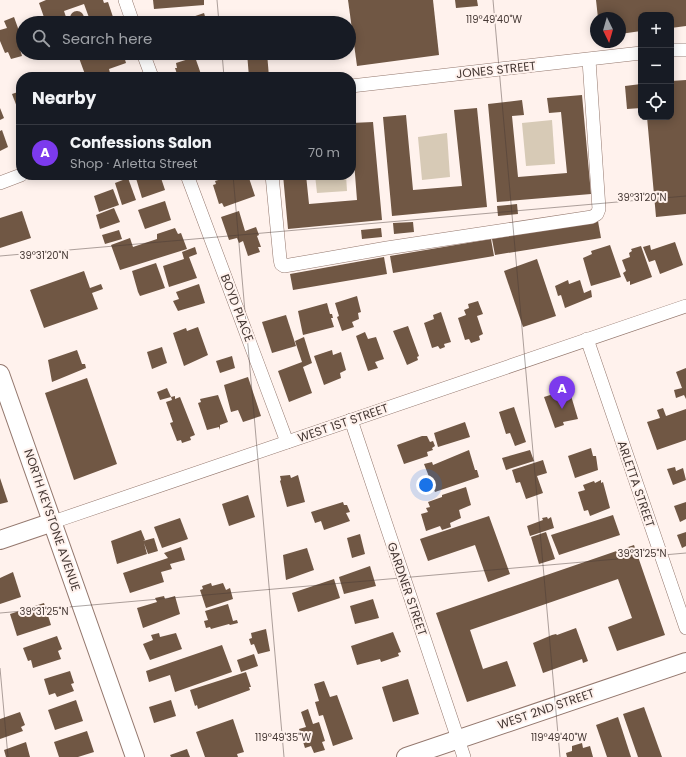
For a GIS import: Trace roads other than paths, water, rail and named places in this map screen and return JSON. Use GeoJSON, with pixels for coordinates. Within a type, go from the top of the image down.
{"type":"FeatureCollection","features":[{"type":"Feature","properties":{"kind":"main road","name":"NORTH KEYSTONE AVENUE"},"geometry":{"type":"LineString","coordinates":[[0,374],[135,757]]}},
{"type":"Feature","properties":{"kind":"main road","name":"WEST 1ST STREET"},"geometry":{"type":"LineString","coordinates":[[0,540],[53,522]]}},
{"type":"Feature","properties":{"kind":"main road","name":"WEST 2ND STREET"},"geometry":{"type":"LineString","coordinates":[[406,757],[686,662]]}},
{"type":"Feature","properties":{"kind":"street"},"geometry":{"type":"LineString","coordinates":[[125,0],[131,16]]}},
{"type":"Feature","properties":{"kind":"street"},"geometry":{"type":"LineString","coordinates":[[674,50],[686,50]]}},
{"type":"Feature","properties":{"kind":"street","name":"JONES STREET"},"geometry":{"type":"LineString","coordinates":[[356,85],[638,53]]}},
{"type":"Feature","properties":{"kind":"street"},"geometry":{"type":"LineString","coordinates":[[146,60],[150,72]]}},
{"type":"Feature","properties":{"kind":"street"},"geometry":{"type":"LineString","coordinates":[[273,180],[280,260],[281,264],[284,266],[387,248],[592,216],[597,214],[600,209],[589,60]]}},
{"type":"Feature","properties":{"kind":"street"},"geometry":{"type":"LineString","coordinates":[[0,183],[16,177]]}},
{"type":"Feature","properties":{"kind":"street","name":"BOYD PLACE"},"geometry":{"type":"LineString","coordinates":[[189,180],[286,442]]}},
{"type":"Feature","properties":{"kind":"street","name":"WEST 1ST STREET"},"geometry":{"type":"LineString","coordinates":[[53,522],[686,306]]}},
{"type":"Feature","properties":{"kind":"street","name":"ARLETTA STREET"},"geometry":{"type":"LineString","coordinates":[[587,339],[686,628]]}},
{"type":"Feature","properties":{"kind":"street","name":"GARDNER STREET"},"geometry":{"type":"LineString","coordinates":[[351,420],[464,757]]}},
{"type":"Feature","properties":{"kind":"place","name":"Confessions Salon"},"geometry":{"type":"Point","coordinates":[562,409]}}]}
